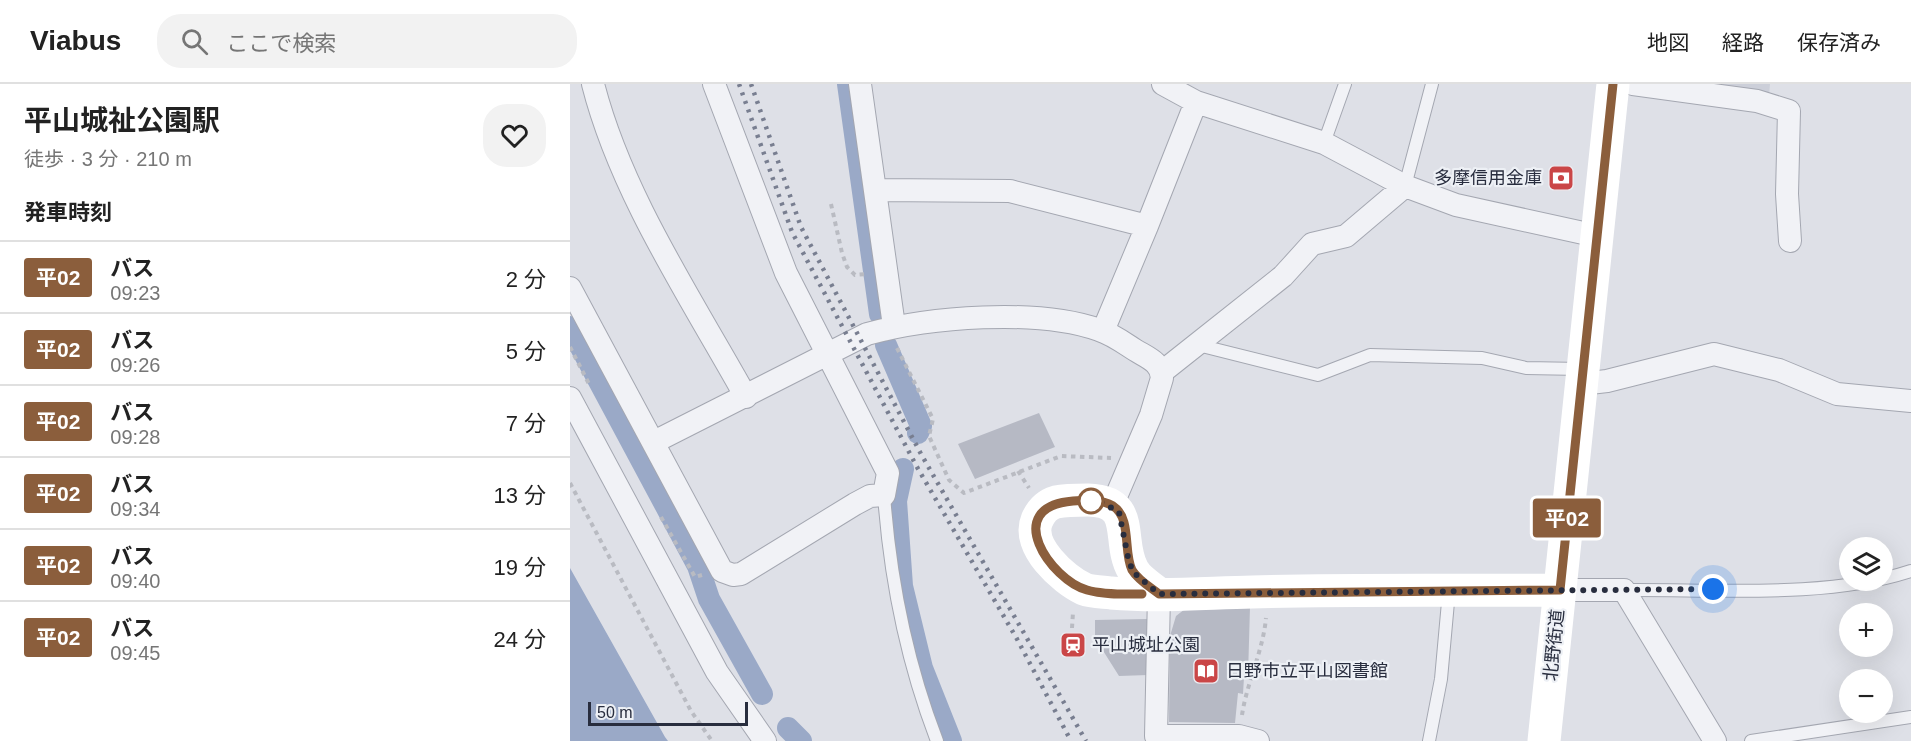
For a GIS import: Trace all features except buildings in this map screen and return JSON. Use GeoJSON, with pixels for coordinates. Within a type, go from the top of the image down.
{"type":"FeatureCollection","features":[{"type":"Feature","properties":{"kind":"street"},"geometry":{"type":"LineString","coordinates":[[593,84],[607,132],[629,186],[746,397]]}},
{"type":"Feature","properties":{"kind":"street"},"geometry":{"type":"LineString","coordinates":[[570,288],[654,442],[718,567],[727,574],[741,574],[855,504],[870,496],[884,495],[888,473],[786,273],[714,84]]}},
{"type":"Feature","properties":{"kind":"street"},"geometry":{"type":"LineString","coordinates":[[860,84],[895,334]]}},
{"type":"Feature","properties":{"kind":"street"},"geometry":{"type":"LineString","coordinates":[[1162,84],[1196,102],[1324,143],[1406,186],[1456,205],[1597,236]]}},
{"type":"Feature","properties":{"kind":"street","name":"北野街道"},"geometry":{"type":"LineString","coordinates":[[1544,741],[1612,84]]}},
{"type":"Feature","properties":{"kind":"street"},"geometry":{"type":"LineString","coordinates":[[1633,84],[1757,100],[1789,111],[1787,194],[1790,241]]}},
{"type":"Feature","properties":{"kind":"street"},"geometry":{"type":"LineString","coordinates":[[1103,331],[1196,102]]}},
{"type":"Feature","properties":{"kind":"street"},"geometry":{"type":"LineString","coordinates":[[1162,372],[1283,276],[1312,244],[1346,236],[1406,186]]}},
{"type":"Feature","properties":{"kind":"street"},"geometry":{"type":"LineString","coordinates":[[876,190],[1010,191],[1146,226]]}},
{"type":"Feature","properties":{"kind":"street"},"geometry":{"type":"LineString","coordinates":[[654,442],[867,334],[895,334],[968,318],[1019,318],[1088,326],[1103,331],[1155,362],[1162,372],[1150,415],[1112,506]]}},
{"type":"Feature","properties":{"kind":"street"},"geometry":{"type":"LineString","coordinates":[[1582,376],[1607,381],[1714,354],[1779,370],[1837,394],[1911,401]]}},
{"type":"Feature","properties":{"kind":"street"},"geometry":{"type":"LineString","coordinates":[[570,398],[717,672],[765,741]]}},
{"type":"Feature","properties":{"kind":"street"},"geometry":{"type":"LineString","coordinates":[[1159,594],[1134,573],[1129,562],[1123,521],[1119,512],[1112,506],[1099,501],[1055,502],[1042,510],[1036,524],[1036,541],[1050,561],[1068,579],[1086,590],[1159,594],[1623,590],[1715,741]]}},
{"type":"Feature","properties":{"kind":"street"},"geometry":{"type":"LineString","coordinates":[[1159,594],[1156,735],[1249,738]]}},
{"type":"Feature","properties":{"kind":"lane"},"geometry":{"type":"LineString","coordinates":[[1324,143],[1345,84]]}},
{"type":"Feature","properties":{"kind":"lane"},"geometry":{"type":"LineString","coordinates":[[1406,186],[1432,84]]}},
{"type":"Feature","properties":{"kind":"lane"},"geometry":{"type":"LineString","coordinates":[[1198,345],[1318,375],[1370,355],[1482,358],[1526,368],[1582,376]]}},
{"type":"Feature","properties":{"kind":"lane"},"geometry":{"type":"LineString","coordinates":[[884,495],[894,576],[910,657],[937,741]]}},
{"type":"Feature","properties":{"kind":"lane"},"geometry":{"type":"LineString","coordinates":[[1623,590],[1826,588],[1883,580],[1911,571]]}},
{"type":"Feature","properties":{"kind":"lane"},"geometry":{"type":"LineString","coordinates":[[1429,741],[1441,679],[1449,590]]}},
{"type":"Feature","properties":{"kind":"lane"},"geometry":{"type":"LineString","coordinates":[[1751,741],[1911,717]]}},
{"type":"Feature","properties":{"kind":"path"},"geometry":{"type":"LineString","coordinates":[[831,204],[847,267],[855,275],[869,274]]}},
{"type":"Feature","properties":{"kind":"path"},"geometry":{"type":"LineString","coordinates":[[895,334],[933,419],[929,436],[949,480],[964,493],[1061,456],[1120,461]]}},
{"type":"Feature","properties":{"kind":"path"},"geometry":{"type":"LineString","coordinates":[[1018,471],[1029,488]]}},
{"type":"Feature","properties":{"kind":"path"},"geometry":{"type":"LineString","coordinates":[[570,483],[691,711],[712,741]]}},
{"type":"Feature","properties":{"kind":"path"},"geometry":{"type":"LineString","coordinates":[[1072,628],[1073,612]]}},
{"type":"Feature","properties":{"kind":"path"},"geometry":{"type":"LineString","coordinates":[[1249,738],[1245,697],[1264,636],[1266,616]]}},
{"type":"Feature","properties":{"kind":"shaded area"},"geometry":{"type":"Polygon","coordinates":[[[1673,84],[1770,84],[1769,96],[1673,84]]]}},
{"type":"Feature","properties":{"kind":"water"},"geometry":{"type":"Polygon","coordinates":[[[570,568],[665,737],[668,741],[570,741],[570,568]]]}},
{"type":"Feature","properties":{"kind":"waterway"},"geometry":{"type":"LineString","coordinates":[[848,84],[880,314]]}},
{"type":"Feature","properties":{"kind":"waterway"},"geometry":{"type":"LineString","coordinates":[[570,327],[698,566],[709,599],[762,694]]}},
{"type":"Feature","properties":{"kind":"waterway"},"geometry":{"type":"LineString","coordinates":[[886,345],[921,426],[918,433]]}},
{"type":"Feature","properties":{"kind":"waterway"},"geometry":{"type":"LineString","coordinates":[[903,469],[896,501],[902,586],[922,668],[951,741]]}},
{"type":"Feature","properties":{"kind":"waterway"},"geometry":{"type":"LineString","coordinates":[[788,728],[801,741]]}},
{"type":"Feature","properties":{"kind":"railway"},"geometry":{"type":"LineString","coordinates":[[739,84],[792,232],[917,467],[1017,639],[1071,741]]}},
{"type":"Feature","properties":{"kind":"railway"},"geometry":{"type":"LineString","coordinates":[[751,84],[801,227],[921,454],[1086,741]]}},
{"type":"Feature","properties":{"kind":"bus line","name":"平02"},"geometry":{"type":"LineString","coordinates":[[1142,594],[1086,590],[1068,579],[1050,561],[1036,541],[1036,524],[1042,510],[1055,502],[1076,500],[1099,501],[1112,506],[1119,512],[1123,521],[1129,562],[1134,573],[1159,594],[1560,590],[1613,84]]}},
{"type":"Feature","properties":{"kind":"place","name":"多摩信用金庫"},"geometry":{"type":"Point","coordinates":[1561,178]}},
{"type":"Feature","properties":{"kind":"place","name":"平山城址公園"},"geometry":{"type":"Point","coordinates":[1073,645]}},
{"type":"Feature","properties":{"kind":"place","name":"日野市立平山図書館"},"geometry":{"type":"Point","coordinates":[1206,671]}},
{"type":"Feature","properties":{"kind":"route"},"geometry":{"type":"LineString","coordinates":[[1091,501],[1099,501],[1112,506],[1119,512],[1123,521],[1129,562],[1134,573],[1159,594],[1713,589]]}}]}
